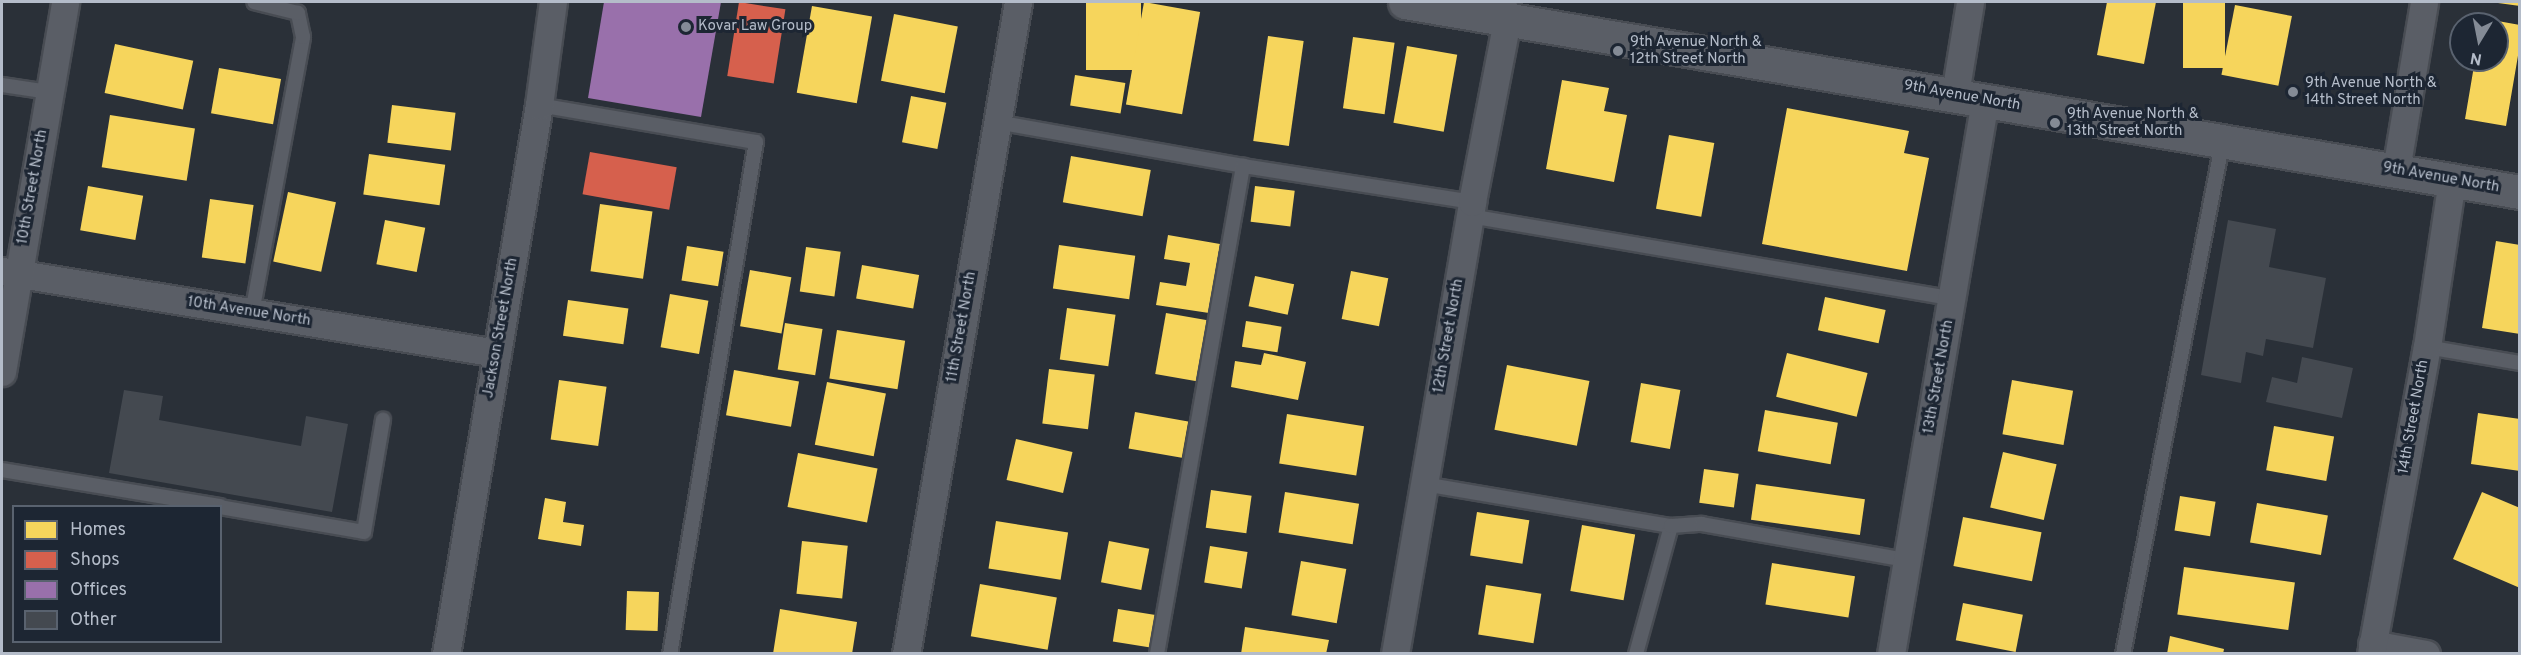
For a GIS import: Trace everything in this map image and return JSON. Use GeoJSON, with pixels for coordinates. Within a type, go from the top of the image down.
{"type":"FeatureCollection","features":[{"type":"Feature","properties":{"kind":"street","name":"10th Street North"},"geometry":{"type":"LineString","coordinates":[[2,372],[10,272],[49,93],[64,2]]}},
{"type":"Feature","properties":{"kind":"street","name":"Jackson Street North"},"geometry":{"type":"LineString","coordinates":[[446,654],[539,105],[553,2]]}},
{"type":"Feature","properties":{"kind":"street","name":"11th Street North"},"geometry":{"type":"LineString","coordinates":[[906,654],[1017,2]]}},
{"type":"Feature","properties":{"kind":"street","name":"9th Avenue North"},"geometry":{"type":"LineString","coordinates":[[1405,2],[1512,8],[1970,97],[2520,192]]}},
{"type":"Feature","properties":{"kind":"street","name":"13th Street North"},"geometry":{"type":"LineString","coordinates":[[1891,654],[1952,298],[1970,97],[1970,2]]}},
{"type":"Feature","properties":{"kind":"street"},"geometry":{"type":"LineString","coordinates":[[2396,170],[2424,2]]}},
{"type":"Feature","properties":{"kind":"street","name":"12th Street North"},"geometry":{"type":"LineString","coordinates":[[1395,654],[1471,209],[1512,8]]}},
{"type":"Feature","properties":{"kind":"street","name":"14th Street North"},"geometry":{"type":"LineString","coordinates":[[2372,649],[2427,347],[2452,179]]}},
{"type":"Feature","properties":{"kind":"street","name":"10th Avenue North"},"geometry":{"type":"LineString","coordinates":[[10,272],[497,353]]}},
{"type":"Feature","properties":{"kind":"street"},"geometry":{"type":"LineString","coordinates":[[2372,649],[2426,654]]}},
{"type":"Feature","properties":{"kind":"lane"},"geometry":{"type":"LineString","coordinates":[[252,313],[303,37],[298,13],[254,2]]}},
{"type":"Feature","properties":{"kind":"lane"},"geometry":{"type":"LineString","coordinates":[[2,85],[49,93]]}},
{"type":"Feature","properties":{"kind":"lane"},"geometry":{"type":"LineString","coordinates":[[539,105],[756,142],[670,654]]}},
{"type":"Feature","properties":{"kind":"lane"},"geometry":{"type":"LineString","coordinates":[[997,122],[1952,298]]}},
{"type":"Feature","properties":{"kind":"lane"},"geometry":{"type":"LineString","coordinates":[[2123,654],[2223,140]]}},
{"type":"Feature","properties":{"kind":"lane"},"geometry":{"type":"LineString","coordinates":[[1157,654],[1243,166]]}},
{"type":"Feature","properties":{"kind":"lane"},"geometry":{"type":"LineString","coordinates":[[2427,347],[2520,363]]}},
{"type":"Feature","properties":{"kind":"lane"},"geometry":{"type":"LineString","coordinates":[[222,507],[364,532],[383,420]]}},
{"type":"Feature","properties":{"kind":"lane"},"geometry":{"type":"LineString","coordinates":[[2,470],[208,505]]}},
{"type":"Feature","properties":{"kind":"lane"},"geometry":{"type":"LineString","coordinates":[[1424,484],[1671,526],[1702,524],[1907,560]]}},
{"type":"Feature","properties":{"kind":"lane"},"geometry":{"type":"LineString","coordinates":[[1636,654],[1671,526]]}},
{"type":"Feature","properties":{"kind":"building: Homes"},"geometry":{"type":"Polygon","coordinates":[[[1086,2],[1141,2],[1141,70],[1086,70],[1086,2]]]}},
{"type":"Feature","properties":{"kind":"building: Homes"},"geometry":{"type":"Polygon","coordinates":[[[1144,2],[1200,12],[1182,114],[1126,104],[1144,2]]]}},
{"type":"Feature","properties":{"kind":"building: Homes"},"geometry":{"type":"Polygon","coordinates":[[[2107,2],[2156,2],[2144,64],[2097,55],[2107,2]]]}},
{"type":"Feature","properties":{"kind":"building: Homes"},"geometry":{"type":"Polygon","coordinates":[[[2183,2],[2225,2],[2225,68],[2183,68],[2183,2]]]}},
{"type":"Feature","properties":{"kind":"building: Homes"},"geometry":{"type":"Polygon","coordinates":[[[2520,2],[2520,6],[2498,3],[2520,2]]]}},
{"type":"Feature","properties":{"kind":"building: Homes"},"geometry":{"type":"Polygon","coordinates":[[[2235,5],[2292,16],[2278,86],[2221,75],[2235,5]]]}},
{"type":"Feature","properties":{"kind":"building: Homes"},"geometry":{"type":"Polygon","coordinates":[[[812,6],[872,17],[857,103],[797,93],[812,6]]]}},
{"type":"Feature","properties":{"kind":"building: Homes"},"geometry":{"type":"Polygon","coordinates":[[[894,14],[958,26],[945,93],[881,81],[894,14]]]}},
{"type":"Feature","properties":{"kind":"building: Homes"},"geometry":{"type":"Polygon","coordinates":[[[2509,23],[2520,25],[2520,44],[2506,126],[2465,119],[2473,72],[2509,72],[2509,23]]]}},
{"type":"Feature","properties":{"kind":"building: Homes"},"geometry":{"type":"Polygon","coordinates":[[[1268,36],[1304,41],[1289,146],[1253,141],[1268,36]]]}},
{"type":"Feature","properties":{"kind":"building: Homes"},"geometry":{"type":"Polygon","coordinates":[[[1353,37],[1395,43],[1385,114],[1343,108],[1353,37]]]}},
{"type":"Feature","properties":{"kind":"building: Homes"},"geometry":{"type":"Polygon","coordinates":[[[115,44],[193,61],[183,110],[105,93],[115,44]]]}},
{"type":"Feature","properties":{"kind":"building: Homes"},"geometry":{"type":"Polygon","coordinates":[[[1407,46],[1457,55],[1444,132],[1393,123],[1407,46]]]}},
{"type":"Feature","properties":{"kind":"building: Homes"},"geometry":{"type":"Polygon","coordinates":[[[219,68],[281,79],[273,124],[211,113],[219,68]]]}},
{"type":"Feature","properties":{"kind":"building: Homes"},"geometry":{"type":"Polygon","coordinates":[[[1075,75],[1125,83],[1121,114],[1070,106],[1075,75]]]}},
{"type":"Feature","properties":{"kind":"building: Homes"},"geometry":{"type":"Polygon","coordinates":[[[1562,80],[1609,88],[1604,111],[1627,115],[1614,182],[1546,169],[1562,80]]]}},
{"type":"Feature","properties":{"kind":"building: Homes"},"geometry":{"type":"Polygon","coordinates":[[[911,96],[946,103],[937,149],[902,142],[911,96]]]}},
{"type":"Feature","properties":{"kind":"building: Homes"},"geometry":{"type":"Polygon","coordinates":[[[392,105],[456,113],[451,151],[387,143],[392,105]]]}},
{"type":"Feature","properties":{"kind":"building: Homes"},"geometry":{"type":"Polygon","coordinates":[[[1787,108],[1909,131],[1904,153],[1929,158],[1907,271],[1762,244],[1787,108]]]}},
{"type":"Feature","properties":{"kind":"building: Homes"},"geometry":{"type":"Polygon","coordinates":[[[110,115],[195,128],[187,181],[102,167],[110,115]]]}},
{"type":"Feature","properties":{"kind":"building: Homes"},"geometry":{"type":"Polygon","coordinates":[[[1669,135],[1714,143],[1701,217],[1656,209],[1669,135]]]}},
{"type":"Feature","properties":{"kind":"building: Homes"},"geometry":{"type":"Polygon","coordinates":[[[369,154],[445,165],[440,205],[363,195],[369,154]]]}},
{"type":"Feature","properties":{"kind":"building: Homes"},"geometry":{"type":"Polygon","coordinates":[[[1071,156],[1151,170],[1143,216],[1063,202],[1071,156]]]}},
{"type":"Feature","properties":{"kind":"building: Homes"},"geometry":{"type":"Polygon","coordinates":[[[88,186],[143,196],[135,240],[80,230],[88,186]]]}},
{"type":"Feature","properties":{"kind":"building: Homes"},"geometry":{"type":"Polygon","coordinates":[[[1255,186],[1295,191],[1290,227],[1251,222],[1255,186]]]}},
{"type":"Feature","properties":{"kind":"building: Homes"},"geometry":{"type":"Polygon","coordinates":[[[288,192],[336,202],[321,272],[273,261],[288,192]]]}},
{"type":"Feature","properties":{"kind":"building: Homes"},"geometry":{"type":"Polygon","coordinates":[[[210,199],[254,205],[245,264],[202,257],[210,199]]]}},
{"type":"Feature","properties":{"kind":"building: Homes"},"geometry":{"type":"Polygon","coordinates":[[[600,204],[652,211],[643,279],[591,271],[600,204]]]}},
{"type":"Feature","properties":{"kind":"building: Homes"},"geometry":{"type":"Polygon","coordinates":[[[385,220],[425,228],[417,272],[376,264],[385,220]]]}},
{"type":"Feature","properties":{"kind":"building: Homes"},"geometry":{"type":"Polygon","coordinates":[[[1168,235],[1220,244],[1209,313],[1156,305],[1160,282],[1186,286],[1190,263],[1164,259],[1168,235]]]}},
{"type":"Feature","properties":{"kind":"building: Homes"},"geometry":{"type":"Polygon","coordinates":[[[2496,241],[2520,245],[2520,334],[2482,328],[2496,241]]]}},
{"type":"Feature","properties":{"kind":"building: Homes"},"geometry":{"type":"Polygon","coordinates":[[[1059,245],[1135,256],[1129,299],[1053,289],[1059,245]]]}},
{"type":"Feature","properties":{"kind":"building: Homes"},"geometry":{"type":"Polygon","coordinates":[[[687,246],[724,252],[718,286],[682,281],[687,246]]]}},
{"type":"Feature","properties":{"kind":"building: Homes"},"geometry":{"type":"Polygon","coordinates":[[[806,247],[841,252],[834,296],[800,292],[806,247]]]}},
{"type":"Feature","properties":{"kind":"building: Homes"},"geometry":{"type":"Polygon","coordinates":[[[862,265],[919,275],[913,309],[856,298],[862,265]]]}},
{"type":"Feature","properties":{"kind":"building: Homes"},"geometry":{"type":"Polygon","coordinates":[[[750,270],[791,277],[781,333],[740,326],[750,270]]]}},
{"type":"Feature","properties":{"kind":"building: Homes"},"geometry":{"type":"Polygon","coordinates":[[[1351,271],[1388,278],[1379,326],[1342,319],[1351,271]]]}},
{"type":"Feature","properties":{"kind":"building: Homes"},"geometry":{"type":"Polygon","coordinates":[[[1255,276],[1294,284],[1288,315],[1249,306],[1255,276]]]}},
{"type":"Feature","properties":{"kind":"building: Homes"},"geometry":{"type":"Polygon","coordinates":[[[670,294],[708,301],[699,354],[661,347],[670,294]]]}},
{"type":"Feature","properties":{"kind":"building: Homes"},"geometry":{"type":"Polygon","coordinates":[[[1825,297],[1886,310],[1879,343],[1818,330],[1825,297]]]}},
{"type":"Feature","properties":{"kind":"building: Homes"},"geometry":{"type":"Polygon","coordinates":[[[568,300],[628,308],[623,344],[563,336],[568,300]]]}},
{"type":"Feature","properties":{"kind":"building: Homes"},"geometry":{"type":"Polygon","coordinates":[[[1067,308],[1116,315],[1108,366],[1060,359],[1067,308]]]}},
{"type":"Feature","properties":{"kind":"building: Homes"},"geometry":{"type":"Polygon","coordinates":[[[1166,313],[1210,321],[1200,382],[1155,374],[1166,313]]]}},
{"type":"Feature","properties":{"kind":"building: Homes"},"geometry":{"type":"Polygon","coordinates":[[[1246,321],[1282,327],[1277,352],[1242,347],[1246,321]]]}},
{"type":"Feature","properties":{"kind":"building: Homes"},"geometry":{"type":"Polygon","coordinates":[[[785,323],[823,329],[815,375],[778,369],[785,323]]]}},
{"type":"Feature","properties":{"kind":"building: Homes"},"geometry":{"type":"Polygon","coordinates":[[[837,330],[905,341],[897,389],[829,378],[837,330]]]}},
{"type":"Feature","properties":{"kind":"building: Homes"},"geometry":{"type":"Polygon","coordinates":[[[1264,353],[1306,362],[1298,400],[1231,387],[1235,361],[1261,365],[1264,353]]]}},
{"type":"Feature","properties":{"kind":"building: Homes"},"geometry":{"type":"Polygon","coordinates":[[[1787,353],[1868,373],[1857,417],[1776,397],[1787,353]]]}},
{"type":"Feature","properties":{"kind":"building: Homes"},"geometry":{"type":"Polygon","coordinates":[[[1507,365],[1589,381],[1577,446],[1494,430],[1507,365]]]}},
{"type":"Feature","properties":{"kind":"building: Homes"},"geometry":{"type":"Polygon","coordinates":[[[1049,369],[1095,375],[1088,429],[1042,424],[1049,369]]]}},
{"type":"Feature","properties":{"kind":"building: Homes"},"geometry":{"type":"Polygon","coordinates":[[[734,370],[799,381],[791,427],[726,415],[734,370]]]}},
{"type":"Feature","properties":{"kind":"building: Homes"},"geometry":{"type":"Polygon","coordinates":[[[559,380],[607,387],[598,446],[551,439],[559,380]]]}},
{"type":"Feature","properties":{"kind":"building: Homes"},"geometry":{"type":"Polygon","coordinates":[[[2012,380],[2073,391],[2064,445],[2002,434],[2012,380]]]}},
{"type":"Feature","properties":{"kind":"building: Homes"},"geometry":{"type":"Polygon","coordinates":[[[827,382],[886,393],[874,456],[815,445],[827,382]]]}},
{"type":"Feature","properties":{"kind":"building: Homes"},"geometry":{"type":"Polygon","coordinates":[[[1641,383],[1680,390],[1670,449],[1631,442],[1641,383]]]}},
{"type":"Feature","properties":{"kind":"building: Homes"},"geometry":{"type":"Polygon","coordinates":[[[1765,410],[1838,423],[1831,464],[1758,451],[1765,410]]]}},
{"type":"Feature","properties":{"kind":"building: Homes"},"geometry":{"type":"Polygon","coordinates":[[[1135,412],[1188,421],[1182,458],[1129,448],[1135,412]]]}},
{"type":"Feature","properties":{"kind":"building: Homes"},"geometry":{"type":"Polygon","coordinates":[[[2478,413],[2520,419],[2520,471],[2471,464],[2478,413]]]}},
{"type":"Feature","properties":{"kind":"building: Homes"},"geometry":{"type":"Polygon","coordinates":[[[1287,414],[1364,426],[1356,476],[1279,463],[1287,414]]]}},
{"type":"Feature","properties":{"kind":"building: Homes"},"geometry":{"type":"Polygon","coordinates":[[[2274,426],[2334,437],[2326,481],[2266,470],[2274,426]]]}},
{"type":"Feature","properties":{"kind":"building: Homes"},"geometry":{"type":"Polygon","coordinates":[[[1016,439],[1073,452],[1063,493],[1007,480],[1016,439]]]}},
{"type":"Feature","properties":{"kind":"building: Homes"},"geometry":{"type":"Polygon","coordinates":[[[2003,452],[2057,464],[2044,520],[1990,508],[2003,452]]]}},
{"type":"Feature","properties":{"kind":"building: Homes"},"geometry":{"type":"Polygon","coordinates":[[[798,453],[878,468],[867,522],[788,507],[798,453]]]}},
{"type":"Feature","properties":{"kind":"building: Homes"},"geometry":{"type":"Polygon","coordinates":[[[1704,469],[1739,474],[1734,508],[1699,503],[1704,469]]]}},
{"type":"Feature","properties":{"kind":"building: Homes"},"geometry":{"type":"Polygon","coordinates":[[[1756,484],[1865,499],[1860,535],[1751,520],[1756,484]]]}},
{"type":"Feature","properties":{"kind":"building: Homes"},"geometry":{"type":"Polygon","coordinates":[[[1211,490],[1252,496],[1246,533],[1206,528],[1211,490]]]}},
{"type":"Feature","properties":{"kind":"building: Homes"},"geometry":{"type":"Polygon","coordinates":[[[1285,492],[1359,504],[1353,544],[1279,532],[1285,492]]]}},
{"type":"Feature","properties":{"kind":"building: Homes"},"geometry":{"type":"Polygon","coordinates":[[[2482,492],[2520,508],[2520,588],[2453,559],[2482,492]]]}},
{"type":"Feature","properties":{"kind":"building: Homes"},"geometry":{"type":"Polygon","coordinates":[[[2180,496],[2216,502],[2210,536],[2175,531],[2180,496]]]}},
{"type":"Feature","properties":{"kind":"building: Homes"},"geometry":{"type":"Polygon","coordinates":[[[545,498],[566,502],[563,522],[584,525],[581,546],[538,539],[545,498]]]}},
{"type":"Feature","properties":{"kind":"building: Homes"},"geometry":{"type":"Polygon","coordinates":[[[2257,503],[2328,516],[2321,555],[2250,542],[2257,503]]]}},
{"type":"Feature","properties":{"kind":"building: Homes"},"geometry":{"type":"Polygon","coordinates":[[[1477,512],[1529,520],[1522,564],[1470,555],[1477,512]]]}},
{"type":"Feature","properties":{"kind":"building: Homes"},"geometry":{"type":"Polygon","coordinates":[[[1963,517],[2042,532],[2032,581],[1953,566],[1963,517]]]}},
{"type":"Feature","properties":{"kind":"building: Homes"},"geometry":{"type":"Polygon","coordinates":[[[996,521],[1068,532],[1061,580],[988,568],[996,521]]]}},
{"type":"Feature","properties":{"kind":"building: Homes"},"geometry":{"type":"Polygon","coordinates":[[[1582,525],[1635,534],[1624,600],[1570,591],[1582,525]]]}},
{"type":"Feature","properties":{"kind":"building: Homes"},"geometry":{"type":"Polygon","coordinates":[[[802,541],[848,546],[842,599],[796,594],[802,541]]]}},
{"type":"Feature","properties":{"kind":"building: Homes"},"geometry":{"type":"Polygon","coordinates":[[[1109,541],[1149,549],[1141,590],[1101,582],[1109,541]]]}},
{"type":"Feature","properties":{"kind":"building: Homes"},"geometry":{"type":"Polygon","coordinates":[[[1210,546],[1248,552],[1242,588],[1204,583],[1210,546]]]}},
{"type":"Feature","properties":{"kind":"building: Homes"},"geometry":{"type":"Polygon","coordinates":[[[1301,561],[1346,569],[1337,623],[1291,615],[1301,561]]]}},
{"type":"Feature","properties":{"kind":"building: Homes"},"geometry":{"type":"Polygon","coordinates":[[[1772,563],[1855,576],[1848,618],[1765,604],[1772,563]]]}},
{"type":"Feature","properties":{"kind":"building: Homes"},"geometry":{"type":"Polygon","coordinates":[[[2184,567],[2295,583],[2288,630],[2177,615],[2184,567]]]}},
{"type":"Feature","properties":{"kind":"building: Homes"},"geometry":{"type":"Polygon","coordinates":[[[980,584],[1057,598],[1048,650],[971,636],[980,584]]]}},
{"type":"Feature","properties":{"kind":"building: Homes"},"geometry":{"type":"Polygon","coordinates":[[[1486,585],[1541,594],[1533,643],[1478,634],[1486,585]]]}},
{"type":"Feature","properties":{"kind":"building: Homes"},"geometry":{"type":"Polygon","coordinates":[[[627,591],[659,592],[658,631],[626,630],[627,591]]]}},
{"type":"Feature","properties":{"kind":"building: Homes"},"geometry":{"type":"Polygon","coordinates":[[[1963,603],[2023,615],[2016,652],[1956,640],[1963,603]]]}},
{"type":"Feature","properties":{"kind":"building: Homes"},"geometry":{"type":"Polygon","coordinates":[[[780,609],[857,622],[852,654],[773,654],[780,609]]]}},
{"type":"Feature","properties":{"kind":"building: Homes"},"geometry":{"type":"Polygon","coordinates":[[[1118,609],[1156,615],[1150,648],[1113,642],[1118,609]]]}},
{"type":"Feature","properties":{"kind":"building: Homes"},"geometry":{"type":"Polygon","coordinates":[[[1245,627],[1329,640],[1326,654],[1241,654],[1245,627]]]}},
{"type":"Feature","properties":{"kind":"building: Homes"},"geometry":{"type":"Polygon","coordinates":[[[2170,636],[2224,649],[2223,654],[2167,654],[2170,636]]]}},
{"type":"Feature","properties":{"kind":"building: Shops"},"geometry":{"type":"Polygon","coordinates":[[[739,2],[785,9],[774,83],[727,76],[739,2]]]}},
{"type":"Feature","properties":{"kind":"building: Shops"},"geometry":{"type":"Polygon","coordinates":[[[590,152],[677,167],[669,210],[583,194],[590,152]]]}},
{"type":"Feature","properties":{"kind":"building: Offices"},"geometry":{"type":"Polygon","coordinates":[[[604,2],[721,2],[701,117],[588,98],[604,2]]]}},
{"type":"Feature","properties":{"kind":"building: Other"},"geometry":{"type":"Polygon","coordinates":[[[2228,220],[2276,229],[2269,267],[2326,278],[2313,348],[2266,339],[2263,356],[2246,352],[2241,383],[2201,375],[2228,220]]]}},
{"type":"Feature","properties":{"kind":"building: Other"},"geometry":{"type":"Polygon","coordinates":[[[2302,357],[2353,368],[2342,418],[2266,402],[2272,377],[2297,383],[2302,357]]]}},
{"type":"Feature","properties":{"kind":"building: Other"},"geometry":{"type":"Polygon","coordinates":[[[124,390],[163,396],[159,420],[301,446],[306,416],[348,424],[332,512],[109,473],[124,390]]]}},
{"type":"Feature","properties":{"kind":"place","name":"Kovar Law Group"},"geometry":{"type":"Point","coordinates":[686,27]}},
{"type":"Feature","properties":{"kind":"place","name":"9th Avenue North & 12th Street North"},"geometry":{"type":"Point","coordinates":[1618,51]}},
{"type":"Feature","properties":{"kind":"place","name":"9th Avenue North & 14th Street North"},"geometry":{"type":"Point","coordinates":[2293,92]}},
{"type":"Feature","properties":{"kind":"place","name":"9th Avenue North & 13th Street North"},"geometry":{"type":"Point","coordinates":[2055,123]}}]}
